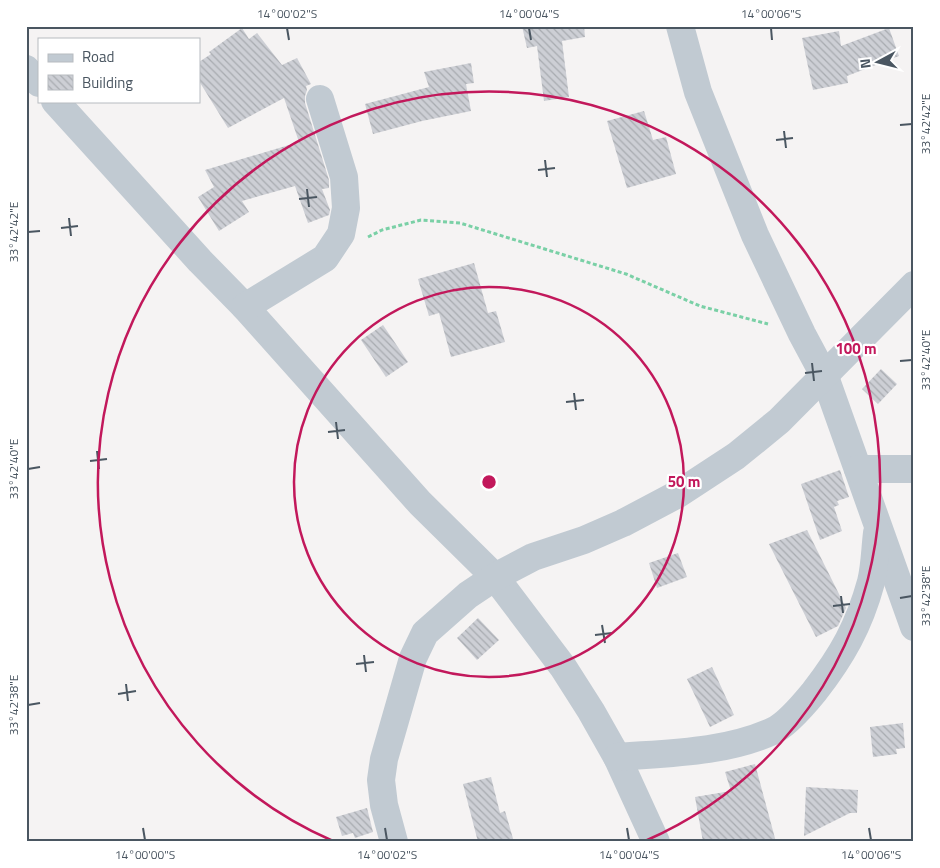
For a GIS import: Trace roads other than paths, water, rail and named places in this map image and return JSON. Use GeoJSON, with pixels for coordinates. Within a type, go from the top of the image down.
{"type":"FeatureCollection","features":[{"type":"Feature","properties":{"kind":"street"},"geometry":{"type":"LineString","coordinates":[[680,26],[698,92],[755,235],[802,334],[825,377],[914,627]]}},
{"type":"Feature","properties":{"kind":"street"},"geometry":{"type":"LineString","coordinates":[[26,69],[38,82]]}},
{"type":"Feature","properties":{"kind":"street"},"geometry":{"type":"LineString","coordinates":[[245,307],[325,258],[341,234],[346,208],[344,177],[320,99]]}},
{"type":"Feature","properties":{"kind":"street"},"geometry":{"type":"LineString","coordinates":[[56,102],[200,261],[245,307],[420,503],[495,576],[563,667],[591,711],[617,757],[650,840]]}},
{"type":"Feature","properties":{"kind":"street"},"geometry":{"type":"LineString","coordinates":[[394,842],[384,805],[381,780],[384,759],[413,658],[425,633],[468,595],[495,576],[533,557],[584,540],[623,523],[678,494],[736,456],[779,421],[825,377],[914,285]]}},
{"type":"Feature","properties":{"kind":"street"},"geometry":{"type":"LineString","coordinates":[[858,469],[914,469]]}},
{"type":"Feature","properties":{"kind":"street"},"geometry":{"type":"LineString","coordinates":[[617,757],[696,751],[745,742],[776,730],[803,705],[833,667],[856,627],[872,580],[878,527]]}}]}
